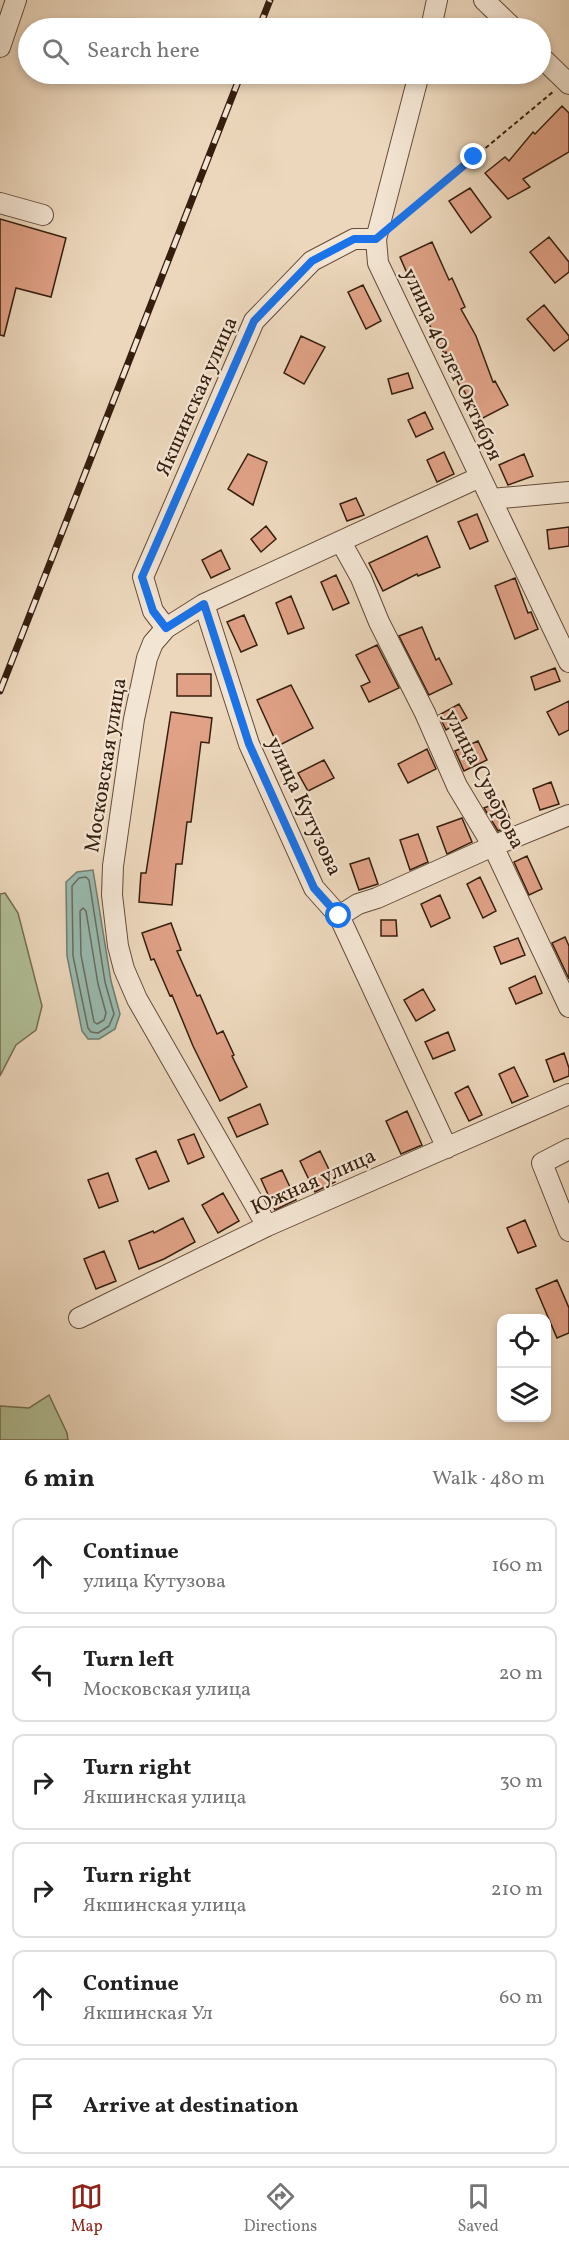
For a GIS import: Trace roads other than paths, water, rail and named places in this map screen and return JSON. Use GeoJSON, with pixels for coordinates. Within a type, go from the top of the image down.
{"type":"FeatureCollection","features":[{"type":"Feature","properties":{"kind":"street"},"geometry":{"type":"LineString","coordinates":[[0,47],[16,0]]}},
{"type":"Feature","properties":{"kind":"street"},"geometry":{"type":"LineString","coordinates":[[433,18],[437,0]]}},
{"type":"Feature","properties":{"kind":"street"},"geometry":{"type":"LineString","coordinates":[[484,0],[503,18]]}},
{"type":"Feature","properties":{"kind":"street"},"geometry":{"type":"LineString","coordinates":[[551,67],[568,83]]}},
{"type":"Feature","properties":{"kind":"street","name":"улица 40 лет Октября"},"geometry":{"type":"LineString","coordinates":[[416,84],[376,239],[378,263],[569,662]]}},
{"type":"Feature","properties":{"kind":"street"},"geometry":{"type":"LineString","coordinates":[[0,203],[43,215]]}},
{"type":"Feature","properties":{"kind":"street","name":"Якшинская улица"},"geometry":{"type":"LineString","coordinates":[[166,628],[153,611],[142,577],[254,321],[312,261],[354,239],[376,239]]}},
{"type":"Feature","properties":{"kind":"street","name":"Московская улица"},"geometry":{"type":"LineString","coordinates":[[267,1226],[137,999],[124,969],[116,935],[112,895],[113,866],[135,719],[147,658],[153,643],[166,628],[204,604],[480,477]]}},
{"type":"Feature","properties":{"kind":"street"},"geometry":{"type":"LineString","coordinates":[[491,499],[569,492]]}},
{"type":"Feature","properties":{"kind":"street","name":"улица Суворова"},"geometry":{"type":"LineString","coordinates":[[341,542],[361,578],[379,622],[425,713],[457,786],[493,846],[569,1007]]}},
{"type":"Feature","properties":{"kind":"street","name":"улица Кутузова"},"geometry":{"type":"LineString","coordinates":[[204,604],[249,744],[314,888],[339,916],[447,1148]]}},
{"type":"Feature","properties":{"kind":"street"},"geometry":{"type":"LineString","coordinates":[[339,916],[358,904],[377,898],[569,814]]}},
{"type":"Feature","properties":{"kind":"street","name":"Южная улица"},"geometry":{"type":"LineString","coordinates":[[79,1318],[267,1226],[569,1094]]}},
{"type":"Feature","properties":{"kind":"street"},"geometry":{"type":"LineString","coordinates":[[569,1149],[542,1163],[569,1231]]}},
{"type":"Feature","properties":{"kind":"water"},"geometry":{"type":"Polygon","coordinates":[[[93,870],[111,981],[120,1014],[115,1029],[99,1039],[88,1039],[82,1031],[67,956],[66,882],[77,872],[93,870]]]}},
{"type":"Feature","properties":{"kind":"railway"},"geometry":{"type":"LineString","coordinates":[[263,18],[270,0]]}},
{"type":"Feature","properties":{"kind":"railway"},"geometry":{"type":"LineString","coordinates":[[0,691],[237,84]]}}]}
